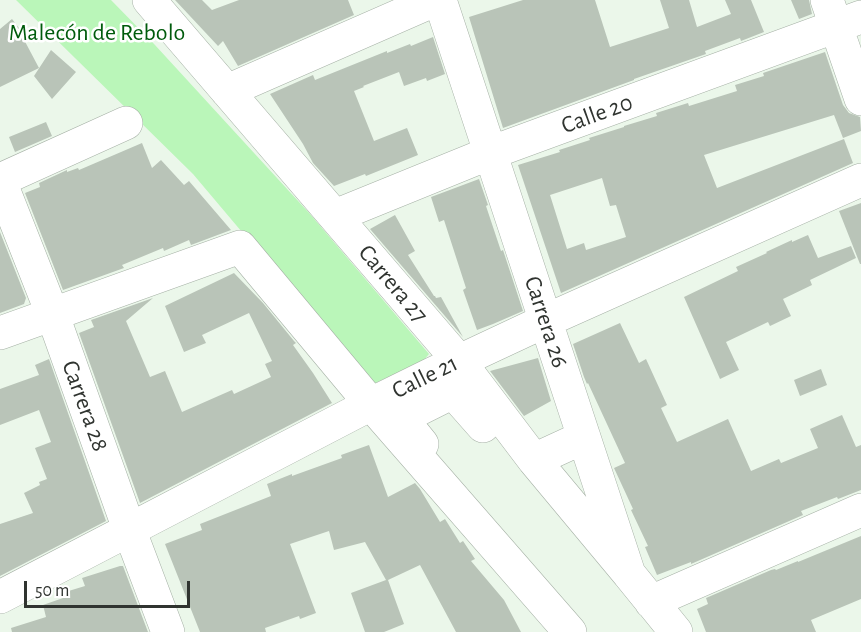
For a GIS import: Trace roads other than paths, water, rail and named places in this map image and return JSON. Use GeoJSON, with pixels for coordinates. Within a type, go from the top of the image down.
{"type":"FeatureCollection","features":[{"type":"Feature","properties":{"kind":"street","name":"Carrera 27"},"geometry":{"type":"LineString","coordinates":[[149,0],[335,216],[446,367],[534,460],[629,574]]}},
{"type":"Feature","properties":{"kind":"street"},"geometry":{"type":"LineString","coordinates":[[227,91],[435,0]]}},
{"type":"Feature","properties":{"kind":"street","name":"Carrera 26"},"geometry":{"type":"LineString","coordinates":[[440,0],[629,574],[656,617],[676,632]]}},
{"type":"Feature","properties":{"kind":"street"},"geometry":{"type":"LineString","coordinates":[[841,14],[861,99]]}},
{"type":"Feature","properties":{"kind":"street","name":"Calle 20"},"geometry":{"type":"LineString","coordinates":[[335,216],[841,14]]}},
{"type":"Feature","properties":{"kind":"street"},"geometry":{"type":"LineString","coordinates":[[0,181],[126,123]]}},
{"type":"Feature","properties":{"kind":"street","name":"Calle 21"},"geometry":{"type":"LineString","coordinates":[[0,597],[446,367],[861,180]]}},
{"type":"Feature","properties":{"kind":"street","name":"Carrera 28"},"geometry":{"type":"LineString","coordinates":[[0,181],[52,313],[168,632]]}},
{"type":"Feature","properties":{"kind":"street"},"geometry":{"type":"LineString","coordinates":[[0,333],[240,247],[377,401],[570,632]]}},
{"type":"Feature","properties":{"kind":"street"},"geometry":{"type":"LineString","coordinates":[[583,632],[469,504],[401,418],[453,392],[656,617],[861,510]]}},
{"type":"Feature","properties":{"kind":"street"},"geometry":{"type":"LineString","coordinates":[[534,460],[584,437]]}},
{"type":"Feature","properties":{"kind":"park label","name":"Malecón de Rebolo"},"geometry":{"type":"Point","coordinates":[97,33]}}]}
